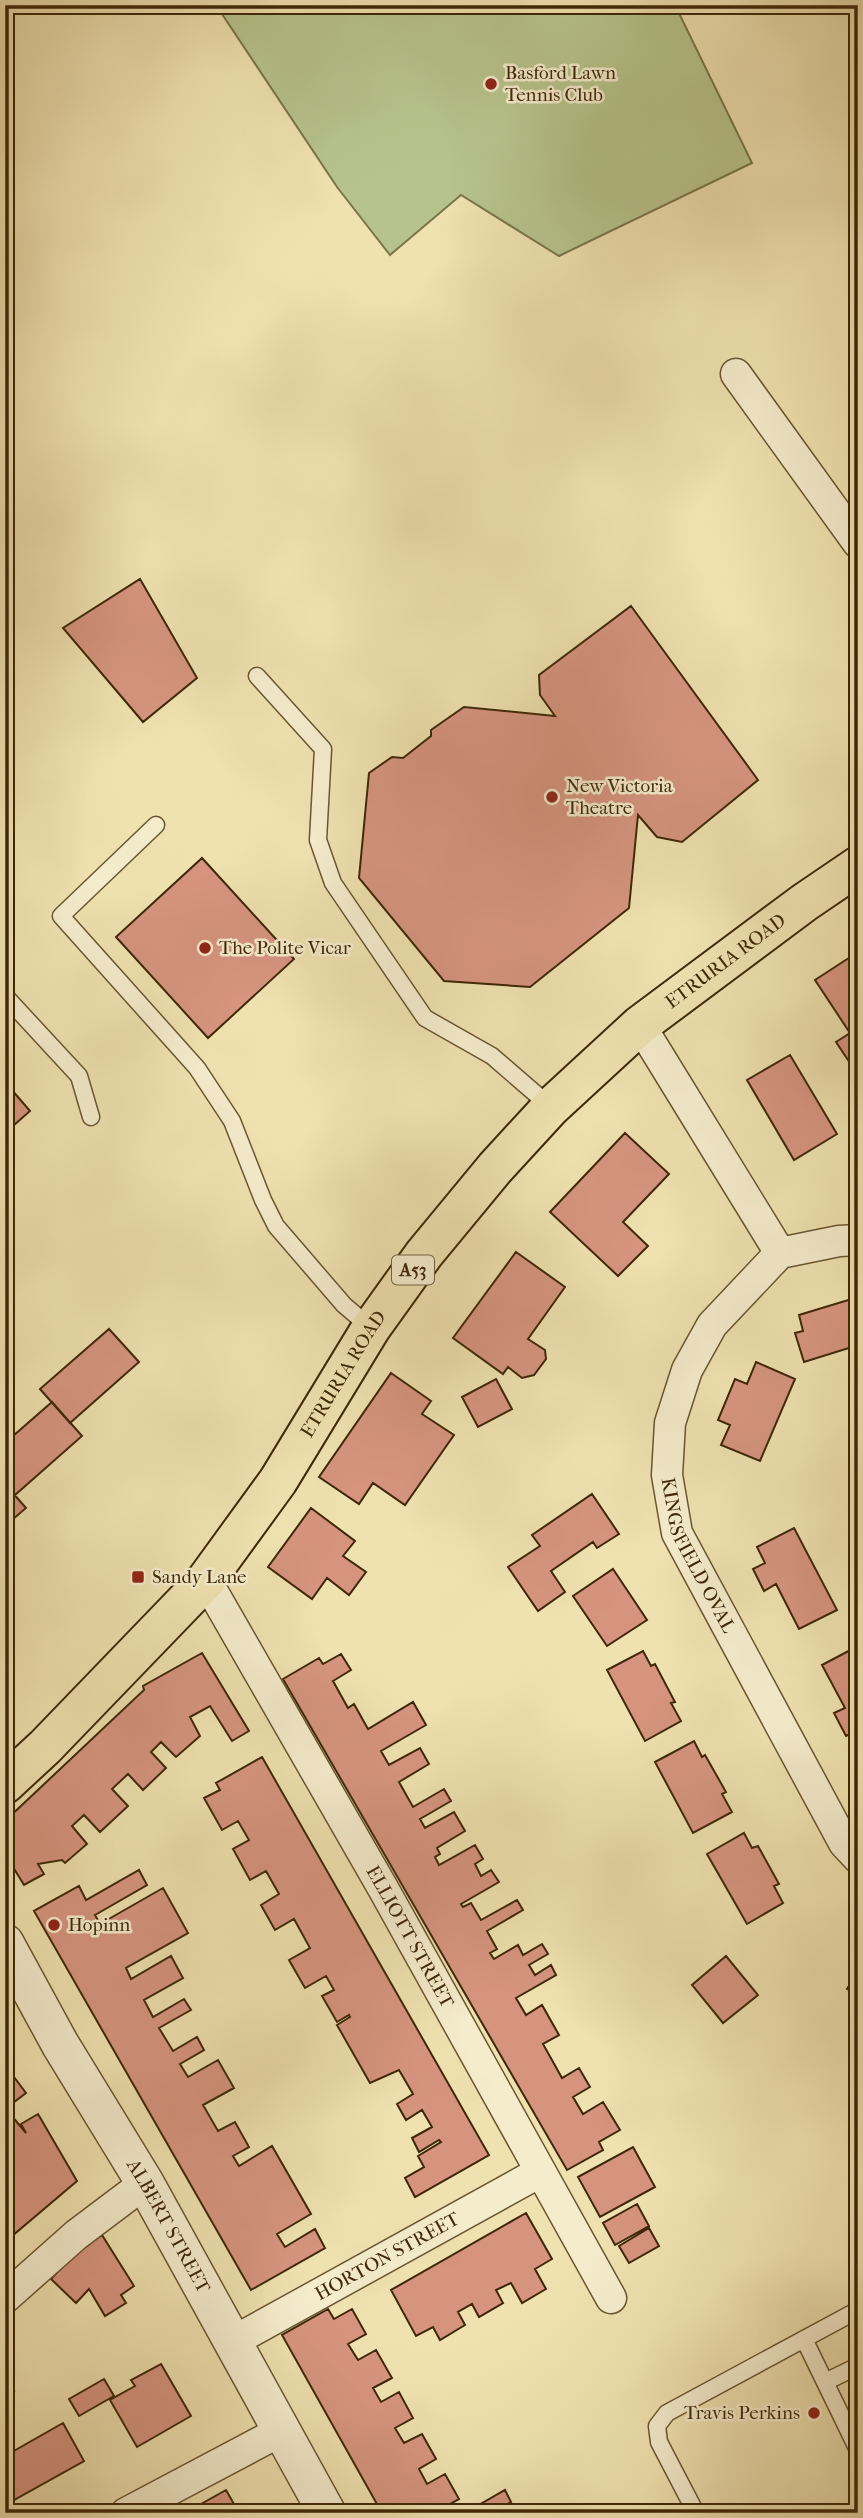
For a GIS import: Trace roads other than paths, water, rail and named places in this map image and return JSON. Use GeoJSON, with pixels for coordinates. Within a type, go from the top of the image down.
{"type":"FeatureCollection","features":[{"type":"Feature","properties":{"kind":"highway","name":"ETRURIA ROAD"},"geometry":{"type":"LineString","coordinates":[[5,1784],[45,1747],[206,1580],[278,1481],[371,1328],[424,1254],[495,1168],[551,1107],[640,1025],[805,902],[858,866]]}},
{"type":"Feature","properties":{"kind":"street"},"geometry":{"type":"LineString","coordinates":[[736,374],[858,543]]}},
{"type":"Feature","properties":{"kind":"street"},"geometry":{"type":"LineString","coordinates":[[640,1025],[780,1253],[839,1241],[858,1240]]}},
{"type":"Feature","properties":{"kind":"street","name":"KINGSFIELD OVAL"},"geometry":{"type":"LineString","coordinates":[[780,1253],[712,1325],[687,1370],[670,1423],[667,1475],[677,1533],[844,1843],[858,1857]]}},
{"type":"Feature","properties":{"kind":"street","name":"ELLIOTT STREET"},"geometry":{"type":"LineString","coordinates":[[206,1580],[384,1890],[611,2298]]}},
{"type":"Feature","properties":{"kind":"street","name":"ALBERT STREET"},"geometry":{"type":"LineString","coordinates":[[5,1943],[60,2044],[145,2183],[327,2513]]}},
{"type":"Feature","properties":{"kind":"street","name":"HORTON STREET"},"geometry":{"type":"LineString","coordinates":[[234,2341],[540,2172]]}},
{"type":"Feature","properties":{"kind":"street"},"geometry":{"type":"LineString","coordinates":[[5,2298],[76,2235],[145,2183]]}},
{"type":"Feature","properties":{"kind":"street"},"geometry":{"type":"LineString","coordinates":[[126,2513],[281,2431]]}},
{"type":"Feature","properties":{"kind":"lane"},"geometry":{"type":"LineString","coordinates":[[257,676],[323,749],[318,840],[333,883],[425,1018],[492,1056],[551,1107]]}},
{"type":"Feature","properties":{"kind":"lane"},"geometry":{"type":"LineString","coordinates":[[156,825],[61,916],[197,1068],[232,1121],[262,1200],[276,1226],[344,1305],[371,1328]]}},
{"type":"Feature","properties":{"kind":"lane"},"geometry":{"type":"LineString","coordinates":[[5,996],[79,1076],[91,1117]]}},
{"type":"Feature","properties":{"kind":"lane"},"geometry":{"type":"LineString","coordinates":[[696,2513],[659,2442],[657,2426],[667,2413],[858,2310]]}},
{"type":"Feature","properties":{"kind":"lane"},"geometry":{"type":"LineString","coordinates":[[804,2339],[858,2448]]}},
{"type":"Feature","properties":{"kind":"lane"},"geometry":{"type":"LineString","coordinates":[[825,2382],[858,2366]]}},
{"type":"Feature","properties":{"kind":"place","name":"Basford Lawn Tennis Club"},"geometry":{"type":"Point","coordinates":[491,84]}},
{"type":"Feature","properties":{"kind":"place","name":"New Victoria Theatre"},"geometry":{"type":"Point","coordinates":[552,797]}},
{"type":"Feature","properties":{"kind":"place","name":"The Polite Vicar"},"geometry":{"type":"Point","coordinates":[205,948]}},
{"type":"Feature","properties":{"kind":"place","name":"Sandy Lane"},"geometry":{"type":"Point","coordinates":[138,1577]}},
{"type":"Feature","properties":{"kind":"place","name":"Hopinn"},"geometry":{"type":"Point","coordinates":[54,1925]}},
{"type":"Feature","properties":{"kind":"place","name":"Travis Perkins"},"geometry":{"type":"Point","coordinates":[814,2413]}}]}
